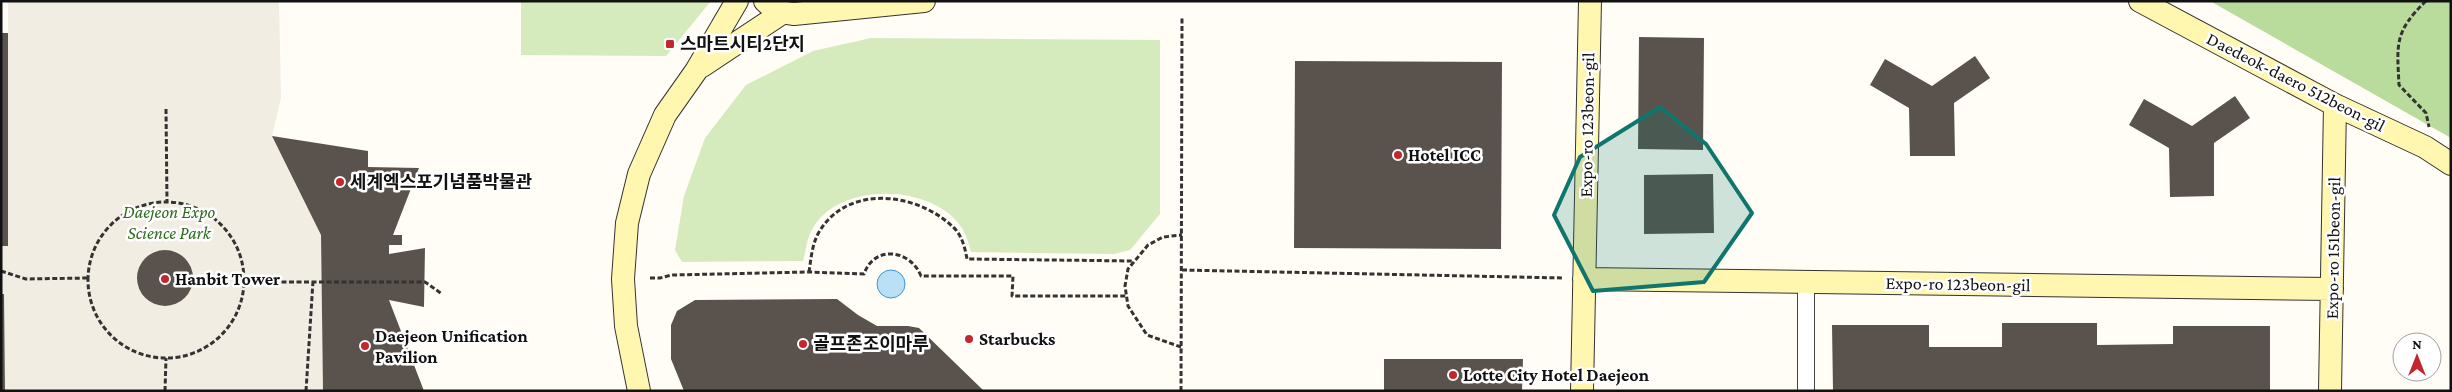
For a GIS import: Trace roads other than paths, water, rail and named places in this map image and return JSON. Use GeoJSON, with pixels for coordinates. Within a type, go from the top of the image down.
{"type":"FeatureCollection","features":[{"type":"Feature","properties":{"kind":"street"},"geometry":{"type":"LineString","coordinates":[[639,391],[626,326],[623,280],[627,223],[639,174],[665,115],[696,71],[737,1]]}},
{"type":"Feature","properties":{"kind":"street"},"geometry":{"type":"LineString","coordinates":[[696,71],[774,7],[794,14],[812,6],[864,8],[924,1]]}},
{"type":"Feature","properties":{"kind":"street","name":"Expo-ro 123beon-gil"},"geometry":{"type":"LineString","coordinates":[[1582,391],[1590,1],[1588,1]]}},
{"type":"Feature","properties":{"kind":"street","name":"Daedeok-daero 512beon-gil"},"geometry":{"type":"LineString","coordinates":[[2140,1],[2335,105],[2425,147],[2451,164]]}},
{"type":"Feature","properties":{"kind":"street","name":"Expo-ro 151beon-gil"},"geometry":{"type":"LineString","coordinates":[[2330,391],[2335,105]]}},
{"type":"Feature","properties":{"kind":"street","name":"Expo-ro 123beon-gil"},"geometry":{"type":"LineString","coordinates":[[1584,279],[2332,289]]}},
{"type":"Feature","properties":{"kind":"street"},"geometry":{"type":"LineString","coordinates":[[1806,282],[1806,391]]}},
{"type":"Feature","properties":{"kind":"water"},"geometry":{"type":"Polygon","coordinates":[[[891,270],[901,274],[905,284],[901,294],[891,298],[881,294],[877,284],[881,274],[891,270]]]}},
{"type":"Feature","properties":{"kind":"place","name":"스마트시티2단지"},"geometry":{"type":"Point","coordinates":[670,44]}},
{"type":"Feature","properties":{"kind":"place","name":"Hotel ICC"},"geometry":{"type":"Point","coordinates":[1398,155]}},
{"type":"Feature","properties":{"kind":"place","name":"세계엑스포기념품박물관"},"geometry":{"type":"Point","coordinates":[340,182]}},
{"type":"Feature","properties":{"kind":"place","name":"Hanbit Tower"},"geometry":{"type":"Point","coordinates":[165,279]}},
{"type":"Feature","properties":{"kind":"place","name":"Starbucks"},"geometry":{"type":"Point","coordinates":[969,339]}},
{"type":"Feature","properties":{"kind":"place","name":"골프존조이마루"},"geometry":{"type":"Point","coordinates":[803,344]}},
{"type":"Feature","properties":{"kind":"place","name":"Daejeon Unification Pavilion"},"geometry":{"type":"Point","coordinates":[365,346]}},
{"type":"Feature","properties":{"kind":"place","name":"Lotte City Hotel Daejeon"},"geometry":{"type":"Point","coordinates":[1453,375]}},
{"type":"Feature","properties":{"kind":"park label","name":"Daejeon Expo Science Park"},"geometry":{"type":"Point","coordinates":[169,222]}}]}
